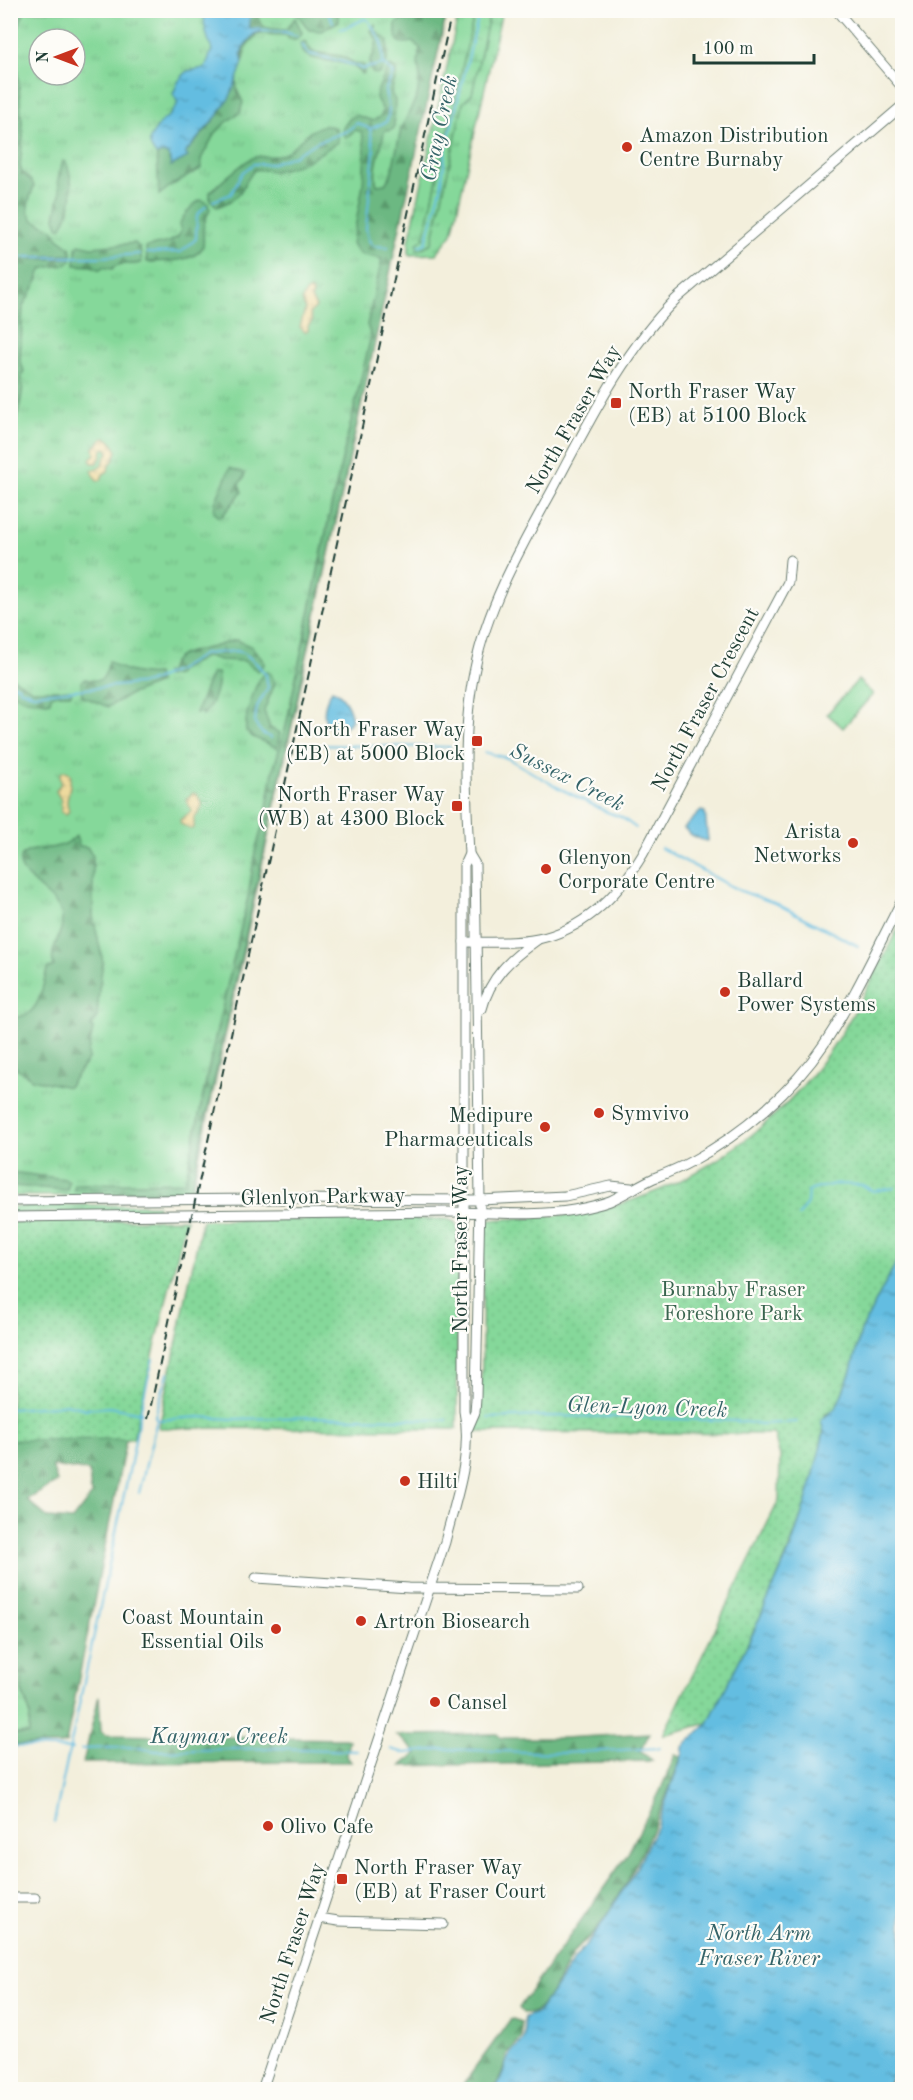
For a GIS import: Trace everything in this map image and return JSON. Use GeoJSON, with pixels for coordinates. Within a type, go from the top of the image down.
{"type":"FeatureCollection","features":[{"type":"Feature","properties":{"kind":"street"},"geometry":{"type":"LineString","coordinates":[[836,10],[903,87]]}},
{"type":"Feature","properties":{"kind":"street","name":"North Fraser Way"},"geometry":{"type":"LineString","coordinates":[[468,1428],[464,1411],[464,865],[469,854],[467,716],[479,649],[491,612],[505,581],[616,374],[650,326],[676,299],[903,106]]}},
{"type":"Feature","properties":{"kind":"street","name":"North Fraser Crescent"},"geometry":{"type":"LineString","coordinates":[[464,942],[518,942],[539,939],[565,930],[589,916],[618,891],[634,870],[788,582],[790,560]]}},
{"type":"Feature","properties":{"kind":"street","name":"North Fraser Way"},"geometry":{"type":"LineString","coordinates":[[262,2090],[445,1542],[456,1498],[468,1428],[475,1412],[480,1200],[475,864],[469,854]]}},
{"type":"Feature","properties":{"kind":"street","name":"Glenlyon Parkway"},"geometry":{"type":"LineString","coordinates":[[10,1217],[543,1213],[574,1210],[609,1201],[631,1188],[692,1161],[730,1137],[778,1099],[824,1045],[903,900]]}},
{"type":"Feature","properties":{"kind":"street"},"geometry":{"type":"LineString","coordinates":[[478,1021],[486,992],[499,971],[539,939]]}},
{"type":"Feature","properties":{"kind":"street","name":"Glenlyon Parkway"},"geometry":{"type":"LineString","coordinates":[[10,1201],[480,1200],[566,1196],[610,1186],[631,1188]]}},
{"type":"Feature","properties":{"kind":"street"},"geometry":{"type":"LineString","coordinates":[[256,1578],[409,1588],[578,1589]]}},
{"type":"Feature","properties":{"kind":"street"},"geometry":{"type":"LineString","coordinates":[[10,1898],[35,1898]]}},
{"type":"Feature","properties":{"kind":"street"},"geometry":{"type":"LineString","coordinates":[[320,1918],[338,1921],[443,1924]]}},
{"type":"Feature","properties":{"kind":"street"},"geometry":{"type":"LineString","coordinates":[[898,2090],[903,2080]]}},
{"type":"Feature","properties":{"kind":"green space"},"geometry":{"type":"Polygon","coordinates":[[[11,10],[25,11],[18,27],[17,63],[23,135],[20,166],[22,172],[34,186],[28,203],[28,211],[33,220],[53,229],[58,238],[70,247],[72,255],[11,257],[11,10]]]}},
{"type":"Feature","properties":{"kind":"green space"},"geometry":{"type":"Polygon","coordinates":[[[10,11],[446,11],[191,1195],[11,1196],[10,11]]]}},
{"type":"Feature","properties":{"kind":"green space"},"geometry":{"type":"Polygon","coordinates":[[[254,11],[257,11],[260,23],[266,28],[286,30],[295,18],[302,32],[295,39],[289,39],[286,35],[258,34],[261,33],[250,26],[249,21],[254,11]]]}},
{"type":"Feature","properties":{"kind":"green space"},"geometry":{"type":"Polygon","coordinates":[[[295,11],[337,11],[339,21],[322,31],[309,30],[295,11]]]}},
{"type":"Feature","properties":{"kind":"green space"},"geometry":{"type":"Polygon","coordinates":[[[426,11],[447,11],[190,1192],[74,1190],[75,1184],[185,1182],[248,897],[255,852],[266,814],[273,771],[286,726],[331,507],[371,336],[367,325],[382,259],[360,254],[352,244],[363,185],[365,151],[362,132],[355,130],[346,138],[342,129],[350,118],[356,115],[373,121],[381,116],[383,111],[376,98],[377,92],[390,66],[396,69],[391,93],[395,100],[394,128],[384,132],[376,172],[377,185],[385,184],[391,175],[401,129],[417,96],[420,78],[418,63],[420,48],[413,42],[403,43],[398,40],[396,24],[401,20],[416,18],[426,11]]]}},
{"type":"Feature","properties":{"kind":"green space"},"geometry":{"type":"Polygon","coordinates":[[[459,11],[475,11],[424,239],[418,243],[432,242],[463,103],[472,94],[490,11],[502,11],[452,234],[436,254],[409,255],[409,241],[459,11]]]}},
{"type":"Feature","properties":{"kind":"green space"},"geometry":{"type":"Polygon","coordinates":[[[475,11],[490,11],[472,94],[463,103],[432,243],[417,251],[418,243],[424,238],[475,11]]]}},
{"type":"Feature","properties":{"kind":"green space"},"geometry":{"type":"Polygon","coordinates":[[[375,24],[376,31],[388,41],[387,63],[379,74],[373,73],[370,69],[370,60],[377,40],[371,31],[375,24]]]}},
{"type":"Feature","properties":{"kind":"green space"},"geometry":{"type":"Polygon","coordinates":[[[258,34],[247,45],[243,63],[243,53],[248,40],[258,34]]]}},
{"type":"Feature","properties":{"kind":"green space"},"geometry":{"type":"Polygon","coordinates":[[[305,41],[312,52],[342,56],[354,63],[364,65],[364,73],[346,64],[310,57],[303,52],[300,44],[305,41]]]}},
{"type":"Feature","properties":{"kind":"green space"},"geometry":{"type":"Polygon","coordinates":[[[236,79],[237,90],[243,102],[240,112],[214,135],[201,159],[202,168],[159,195],[157,155],[162,153],[169,155],[171,166],[187,157],[185,153],[221,110],[236,79]]]}},
{"type":"Feature","properties":{"kind":"green space"},"geometry":{"type":"Polygon","coordinates":[[[325,125],[336,128],[338,142],[315,157],[292,167],[273,171],[254,170],[232,200],[217,207],[210,199],[210,192],[245,162],[255,157],[283,154],[309,132],[325,125]]]}},
{"type":"Feature","properties":{"kind":"green space"},"geometry":{"type":"Polygon","coordinates":[[[63,161],[66,162],[69,170],[72,195],[66,219],[59,228],[55,218],[60,193],[58,180],[63,161]]]}},
{"type":"Feature","properties":{"kind":"green space"},"geometry":{"type":"Polygon","coordinates":[[[201,200],[206,202],[210,209],[204,225],[203,246],[199,252],[194,256],[178,260],[147,262],[146,247],[169,242],[178,237],[181,230],[179,225],[183,218],[191,207],[201,200]]]}},
{"type":"Feature","properties":{"kind":"green space"},"geometry":{"type":"Polygon","coordinates":[[[135,243],[140,248],[142,262],[119,265],[112,269],[103,267],[100,270],[92,266],[75,265],[76,249],[79,244],[92,247],[135,243]]]}},
{"type":"Feature","properties":{"kind":"green space"},"geometry":{"type":"Polygon","coordinates":[[[71,258],[71,261],[64,265],[41,270],[23,306],[20,360],[24,371],[21,380],[23,386],[11,438],[11,260],[71,258]]]}},
{"type":"Feature","properties":{"kind":"green space"},"geometry":{"type":"Polygon","coordinates":[[[230,468],[244,473],[244,478],[239,484],[242,492],[219,517],[214,512],[215,503],[230,468]]]}},
{"type":"Feature","properties":{"kind":"green space"},"geometry":{"type":"Polygon","coordinates":[[[237,640],[252,647],[265,663],[258,671],[244,661],[220,660],[207,656],[182,669],[177,675],[166,677],[165,673],[169,672],[171,665],[180,656],[237,640]]]}},
{"type":"Feature","properties":{"kind":"green space"},"geometry":{"type":"Polygon","coordinates":[[[109,661],[119,668],[132,672],[157,674],[159,683],[129,695],[108,707],[82,696],[81,682],[85,679],[100,680],[103,678],[109,661]]]}},
{"type":"Feature","properties":{"kind":"green space"},"geometry":{"type":"Polygon","coordinates":[[[266,671],[271,674],[275,683],[264,711],[270,728],[280,733],[277,748],[253,737],[246,731],[252,698],[258,682],[266,671]]]}},
{"type":"Feature","properties":{"kind":"green space"},"geometry":{"type":"Polygon","coordinates":[[[212,673],[217,673],[218,676],[214,697],[203,715],[201,712],[196,713],[206,688],[212,673]]]}},
{"type":"Feature","properties":{"kind":"green space"},"geometry":{"type":"Polygon","coordinates":[[[11,677],[32,690],[72,690],[71,694],[51,696],[50,701],[47,702],[24,699],[11,693],[11,677]]]}},
{"type":"Feature","properties":{"kind":"green space"},"geometry":{"type":"Polygon","coordinates":[[[858,680],[873,694],[843,728],[827,714],[858,680]]]}},
{"type":"Feature","properties":{"kind":"green space"},"geometry":{"type":"Polygon","coordinates":[[[76,836],[79,846],[87,847],[93,856],[93,916],[103,962],[97,1017],[91,1026],[93,1029],[89,1058],[68,1087],[32,1079],[11,1064],[11,1017],[28,1014],[38,1002],[47,969],[54,966],[53,953],[62,920],[57,905],[23,871],[20,864],[22,857],[29,851],[66,844],[76,836]]]}},
{"type":"Feature","properties":{"kind":"green space","name":"Burnaby Fraser Foreshore Park"},"geometry":{"type":"Polygon","coordinates":[[[902,921],[902,1251],[861,1331],[851,1371],[838,1404],[825,1415],[818,1460],[795,1533],[761,1616],[735,1670],[708,1723],[663,1735],[779,1500],[780,1456],[774,1434],[477,1432],[482,1368],[483,1229],[491,1220],[573,1214],[632,1200],[663,1189],[693,1174],[748,1138],[797,1092],[818,1067],[842,1033],[902,921]]]}},
{"type":"Feature","properties":{"kind":"green space"},"geometry":{"type":"Polygon","coordinates":[[[11,1172],[65,1179],[69,1182],[67,1190],[11,1186],[11,1172]]]}},
{"type":"Feature","properties":{"kind":"green space"},"geometry":{"type":"Polygon","coordinates":[[[158,1205],[158,1211],[11,1213],[10,1207],[158,1205]]]}},
{"type":"Feature","properties":{"kind":"green space"},"geometry":{"type":"Polygon","coordinates":[[[186,1219],[133,1439],[11,1440],[10,1222],[186,1219]]]}},
{"type":"Feature","properties":{"kind":"green space"},"geometry":{"type":"Polygon","coordinates":[[[447,1219],[455,1222],[458,1230],[457,1429],[159,1428],[202,1220],[447,1219]]]}},
{"type":"Feature","properties":{"kind":"green space"},"geometry":{"type":"Polygon","coordinates":[[[10,1421],[115,1435],[126,1440],[66,1743],[61,1745],[11,1745],[11,1734],[29,1734],[30,1713],[22,1691],[22,1676],[11,1671],[10,1421]],[[52,1466],[57,1482],[27,1500],[48,1518],[72,1520],[91,1496],[89,1471],[52,1466]]]}},
{"type":"Feature","properties":{"kind":"green space"},"geometry":{"type":"Polygon","coordinates":[[[11,1671],[22,1676],[22,1691],[30,1713],[29,1734],[11,1734],[11,1671]]]}},
{"type":"Feature","properties":{"kind":"green space"},"geometry":{"type":"Polygon","coordinates":[[[99,1696],[101,1731],[106,1735],[345,1739],[349,1740],[346,1755],[351,1762],[83,1763],[99,1696]]]}},
{"type":"Feature","properties":{"kind":"green space"},"geometry":{"type":"Polygon","coordinates":[[[650,1733],[640,1751],[653,1761],[401,1766],[417,1753],[397,1735],[497,1734],[501,1738],[563,1738],[650,1733]]]}},
{"type":"Feature","properties":{"kind":"green space"},"geometry":{"type":"Polygon","coordinates":[[[675,1755],[681,1757],[664,1802],[623,1889],[596,1930],[573,1953],[543,2004],[532,2013],[523,2013],[519,2008],[627,1855],[660,1791],[675,1755]]]}},
{"type":"Feature","properties":{"kind":"green space"},"geometry":{"type":"Polygon","coordinates":[[[510,2020],[521,2022],[522,2037],[507,2054],[500,2080],[493,2089],[460,2089],[510,2020]]]}},
{"type":"Feature","properties":{"kind":"sand"},"geometry":{"type":"Polygon","coordinates":[[[310,290],[313,294],[311,299],[316,307],[310,313],[312,321],[308,326],[308,331],[305,332],[300,327],[305,309],[302,300],[306,292],[310,290]]]}},
{"type":"Feature","properties":{"kind":"sand"},"geometry":{"type":"Polygon","coordinates":[[[106,438],[117,451],[108,471],[103,474],[101,480],[97,481],[92,471],[101,466],[109,451],[106,448],[102,449],[97,463],[92,463],[90,459],[95,454],[94,448],[106,438]]]}},
{"type":"Feature","properties":{"kind":"sand"},"geometry":{"type":"Polygon","coordinates":[[[64,771],[71,776],[67,801],[69,811],[66,814],[61,812],[61,800],[56,791],[61,783],[60,774],[64,771]]]}},
{"type":"Feature","properties":{"kind":"sand"},"geometry":{"type":"Polygon","coordinates":[[[193,793],[197,794],[202,807],[194,818],[194,828],[191,829],[181,824],[180,820],[192,811],[186,800],[193,793]]]}},
{"type":"Feature","properties":{"kind":"water"},"geometry":{"type":"Polygon","coordinates":[[[206,11],[254,11],[249,24],[251,29],[261,28],[262,31],[254,34],[243,47],[241,53],[243,63],[230,97],[185,153],[188,157],[171,166],[169,155],[162,153],[156,155],[150,140],[161,122],[170,115],[178,103],[173,94],[178,82],[187,71],[205,68],[212,50],[205,25],[206,11]]]}},
{"type":"Feature","properties":{"kind":"water"},"geometry":{"type":"Polygon","coordinates":[[[332,690],[343,698],[351,715],[352,720],[341,728],[327,726],[325,721],[325,708],[332,690]]]}},
{"type":"Feature","properties":{"kind":"water"},"geometry":{"type":"Polygon","coordinates":[[[701,811],[705,812],[708,840],[706,841],[692,836],[684,828],[701,811]]]}},
{"type":"Feature","properties":{"kind":"water","name":"North Arm Fraser River"},"geometry":{"type":"Polygon","coordinates":[[[902,1251],[902,2016],[900,2018],[899,2055],[894,2073],[884,2090],[496,2089],[510,2054],[524,2038],[525,2017],[537,2013],[574,1959],[597,1931],[634,1873],[657,1826],[683,1753],[683,1747],[708,1723],[753,1633],[791,1547],[812,1482],[824,1432],[821,1421],[838,1404],[851,1371],[861,1331],[902,1251]]]}},
{"type":"Feature","properties":{"kind":"waterway"},"geometry":{"type":"LineString","coordinates":[[325,10],[333,22]]}},
{"type":"Feature","properties":{"kind":"waterway","name":"Gray Creek"},"geometry":{"type":"LineString","coordinates":[[419,246],[426,243],[441,188],[446,149],[480,10]]}},
{"type":"Feature","properties":{"kind":"waterway"},"geometry":{"type":"LineString","coordinates":[[340,29],[364,19],[368,20],[382,42],[383,64],[393,73],[385,91],[389,109],[388,118],[386,122],[370,129]]}},
{"type":"Feature","properties":{"kind":"waterway"},"geometry":{"type":"LineString","coordinates":[[262,31],[285,32],[297,36]]}},
{"type":"Feature","properties":{"kind":"waterway"},"geometry":{"type":"LineString","coordinates":[[302,44],[307,53],[362,69],[383,64]]}},
{"type":"Feature","properties":{"kind":"waterway","name":"Gray Creek"},"geometry":{"type":"LineString","coordinates":[[213,201],[231,194],[242,173],[253,164],[270,164],[293,156],[317,142],[347,131],[357,123],[370,129]]}},
{"type":"Feature","properties":{"kind":"waterway","name":"Gray Creek"},"geometry":{"type":"LineString","coordinates":[[370,129],[374,151],[366,228],[368,239],[373,246],[388,247]]}},
{"type":"Feature","properties":{"kind":"waterway","name":"Gray Creek"},"geometry":{"type":"LineString","coordinates":[[147,253],[181,252],[196,239],[197,215],[206,206]]}},
{"type":"Feature","properties":{"kind":"waterway","name":"Gray Creek"},"geometry":{"type":"LineString","coordinates":[[10,258],[101,257],[139,254]]}},
{"type":"Feature","properties":{"kind":"waterway","name":"Sussex Creek"},"geometry":{"type":"LineString","coordinates":[[10,684],[33,694],[147,683],[176,671],[204,654],[236,651],[244,653],[266,675],[268,688],[258,705],[255,724],[262,733],[271,738]]}},
{"type":"Feature","properties":{"kind":"waterway","name":"Sussex Creek"},"geometry":{"type":"LineString","coordinates":[[308,745],[450,747]]}},
{"type":"Feature","properties":{"kind":"waterway","name":"Sussex Creek"},"geometry":{"type":"LineString","coordinates":[[484,752],[507,758],[557,787],[621,817],[636,828]]}},
{"type":"Feature","properties":{"kind":"waterway","name":"Sussex Creek"},"geometry":{"type":"LineString","coordinates":[[661,848],[738,890],[777,904],[858,946]]}},
{"type":"Feature","properties":{"kind":"waterway"},"geometry":{"type":"LineString","coordinates":[[799,1216],[807,1203],[808,1191],[834,1184],[862,1185],[873,1191],[894,1188]]}},
{"type":"Feature","properties":{"kind":"waterway"},"geometry":{"type":"LineString","coordinates":[[54,1822],[153,1359]]}},
{"type":"Feature","properties":{"kind":"waterway","name":"Glen-Lyon Creek"},"geometry":{"type":"LineString","coordinates":[[168,1373],[155,1416],[157,1420],[199,1417],[447,1420]]}},
{"type":"Feature","properties":{"kind":"waterway","name":"Glen-Lyon Creek"},"geometry":{"type":"LineString","coordinates":[[10,1409],[66,1404],[86,1409],[110,1407],[142,1413]]}},
{"type":"Feature","properties":{"kind":"waterway","name":"Glen-Lyon Creek"},"geometry":{"type":"LineString","coordinates":[[488,1418],[543,1416],[735,1421],[762,1424],[797,1422]]}},
{"type":"Feature","properties":{"kind":"waterway"},"geometry":{"type":"LineString","coordinates":[[139,1493],[157,1420]]}},
{"type":"Feature","properties":{"kind":"waterway","name":"Kaymar Creek"},"geometry":{"type":"LineString","coordinates":[[10,1746],[73,1749]]}},
{"type":"Feature","properties":{"kind":"waterway","name":"Kaymar Creek"},"geometry":{"type":"LineString","coordinates":[[81,1749],[134,1747],[156,1751],[276,1748],[357,1751]]}},
{"type":"Feature","properties":{"kind":"waterway","name":"Kaymar Creek"},"geometry":{"type":"LineString","coordinates":[[391,1749],[405,1753],[440,1749],[561,1753],[660,1748]]}},
{"type":"Feature","properties":{"kind":"railway"},"geometry":{"type":"LineString","coordinates":[[148,1419],[452,10]]}},
{"type":"Feature","properties":{"kind":"place","name":"Amazon Distribution Centre Burnaby"},"geometry":{"type":"Point","coordinates":[627,147]}},
{"type":"Feature","properties":{"kind":"place","name":"North Fraser Way (EB) at 5100 Block"},"geometry":{"type":"Point","coordinates":[616,403]}},
{"type":"Feature","properties":{"kind":"place","name":"North Fraser Way (EB) at 5000 Block"},"geometry":{"type":"Point","coordinates":[477,741]}},
{"type":"Feature","properties":{"kind":"place","name":"North Fraser Way (WB) at 4300 Block"},"geometry":{"type":"Point","coordinates":[457,806]}},
{"type":"Feature","properties":{"kind":"place","name":"Arista Networks"},"geometry":{"type":"Point","coordinates":[853,843]}},
{"type":"Feature","properties":{"kind":"place","name":"Glenyon Corporate Centre"},"geometry":{"type":"Point","coordinates":[546,869]}},
{"type":"Feature","properties":{"kind":"place","name":"Ballard Power Systems"},"geometry":{"type":"Point","coordinates":[725,992]}},
{"type":"Feature","properties":{"kind":"place","name":"Symvivo"},"geometry":{"type":"Point","coordinates":[599,1113]}},
{"type":"Feature","properties":{"kind":"place","name":"Medipure Pharmaceuticals"},"geometry":{"type":"Point","coordinates":[545,1127]}},
{"type":"Feature","properties":{"kind":"place","name":"Hilti"},"geometry":{"type":"Point","coordinates":[405,1481]}},
{"type":"Feature","properties":{"kind":"place","name":"Artron Biosearch"},"geometry":{"type":"Point","coordinates":[361,1621]}},
{"type":"Feature","properties":{"kind":"place","name":"Coast Mountain Essential Oils"},"geometry":{"type":"Point","coordinates":[276,1629]}},
{"type":"Feature","properties":{"kind":"place","name":"Cansel"},"geometry":{"type":"Point","coordinates":[435,1702]}},
{"type":"Feature","properties":{"kind":"place","name":"Olivo Cafe"},"geometry":{"type":"Point","coordinates":[268,1826]}},
{"type":"Feature","properties":{"kind":"place","name":"North Fraser Way (EB) at Fraser Court"},"geometry":{"type":"Point","coordinates":[342,1879]}}]}
